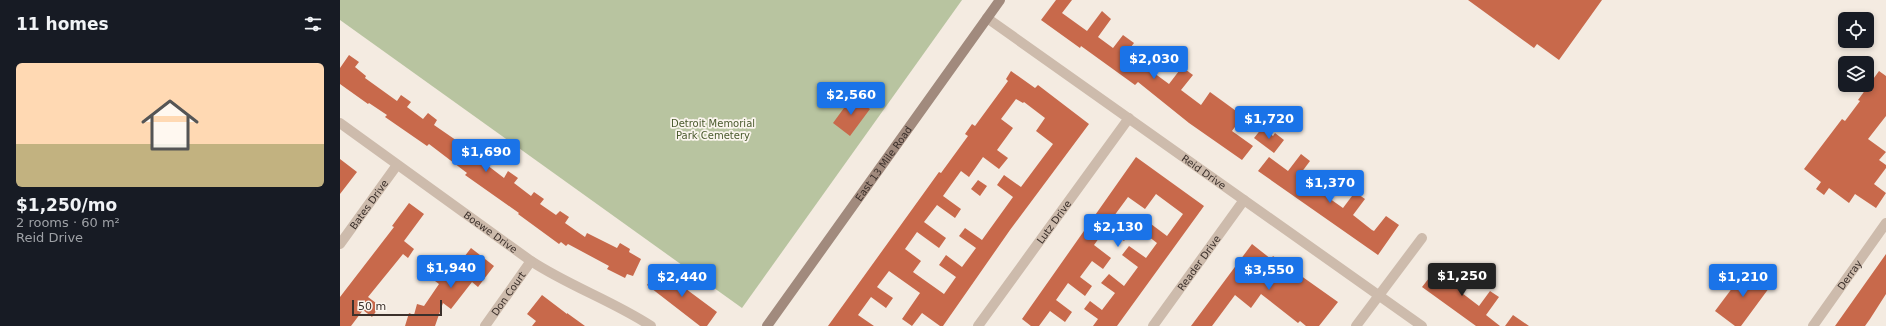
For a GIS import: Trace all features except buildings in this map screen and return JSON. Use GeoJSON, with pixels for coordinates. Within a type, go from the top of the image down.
{"type":"FeatureCollection","features":[{"type":"Feature","properties":{"kind":"main road","name":"East 13 Mile Road"},"geometry":{"type":"LineString","coordinates":[[767,326],[1000,0]]}},
{"type":"Feature","properties":{"kind":"street","name":"Reid Drive"},"geometry":{"type":"LineString","coordinates":[[987,18],[1422,326]]}},
{"type":"Feature","properties":{"kind":"street","name":"Lutz Drive"},"geometry":{"type":"LineString","coordinates":[[978,326],[1129,118]]}},
{"type":"Feature","properties":{"kind":"street","name":"Boewe Drive"},"geometry":{"type":"LineString","coordinates":[[340,123],[531,262],[551,274],[637,317],[651,326]]}},
{"type":"Feature","properties":{"kind":"street","name":"Bates Drive"},"geometry":{"type":"LineString","coordinates":[[340,244],[397,165]]}},
{"type":"Feature","properties":{"kind":"street","name":"Reader Drive"},"geometry":{"type":"LineString","coordinates":[[1153,326],[1244,200]]}},
{"type":"Feature","properties":{"kind":"street","name":"Derray"},"geometry":{"type":"LineString","coordinates":[[1813,326],[1886,223]]}},
{"type":"Feature","properties":{"kind":"street"},"geometry":{"type":"LineString","coordinates":[[1356,326],[1422,238]]}},
{"type":"Feature","properties":{"kind":"street","name":"Don Court"},"geometry":{"type":"LineString","coordinates":[[485,326],[531,262]]}},
{"type":"Feature","properties":{"kind":"green space","name":"Detroit Memorial Park Cemetery"},"geometry":{"type":"Polygon","coordinates":[[[340,0],[962,0],[742,308],[340,20],[340,0]]]}}]}
